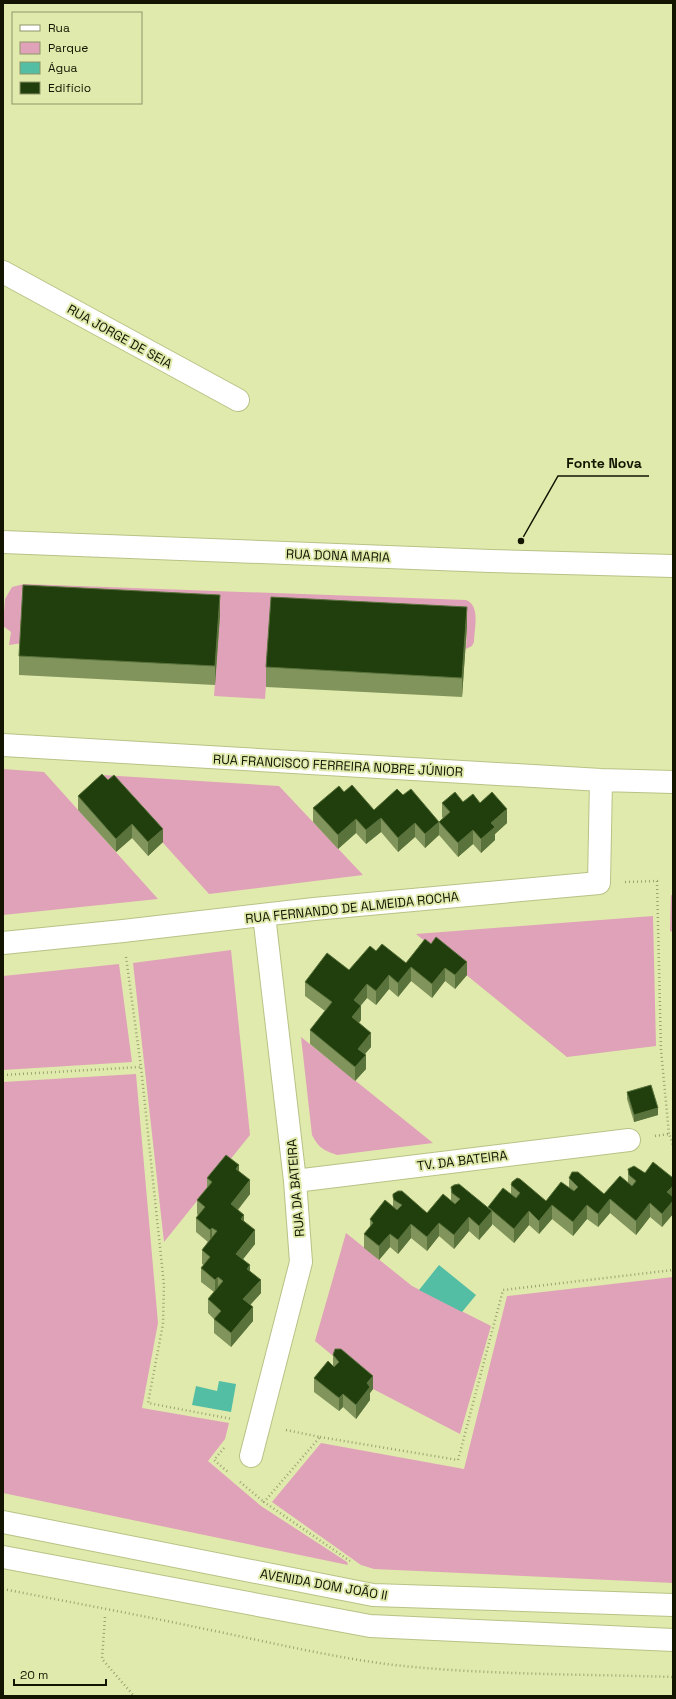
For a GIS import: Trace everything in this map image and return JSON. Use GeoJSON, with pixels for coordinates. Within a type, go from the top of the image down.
{"type":"FeatureCollection","features":[{"type":"Feature","properties":{"kind":"street","name":"RUA JORGE DE SEIA"},"geometry":{"type":"LineString","coordinates":[[3,272],[238,400]]}},
{"type":"Feature","properties":{"kind":"street","name":"RUA DONA MARIA"},"geometry":{"type":"LineString","coordinates":[[3,542],[490,561],[673,566]]}},
{"type":"Feature","properties":{"kind":"street","name":"RUA FRANCISCO FERREIRA NOBRE JÚNIOR"},"geometry":{"type":"LineString","coordinates":[[3,745],[601,780],[673,782]]}},
{"type":"Feature","properties":{"kind":"street"},"geometry":{"type":"LineString","coordinates":[[599,883],[601,780]]}},
{"type":"Feature","properties":{"kind":"street","name":"RUA FERNANDO DE ALMEIDA ROCHA"},"geometry":{"type":"LineString","coordinates":[[3,943],[322,908],[599,883]]}},
{"type":"Feature","properties":{"kind":"street","name":"RUA DA BATEIRA"},"geometry":{"type":"LineString","coordinates":[[251,1456],[301,1262],[295,1180],[264,915]]}},
{"type":"Feature","properties":{"kind":"street","name":"TV. DA BATEIRA"},"geometry":{"type":"LineString","coordinates":[[295,1180],[629,1140]]}},
{"type":"Feature","properties":{"kind":"street","name":"AVENIDA DOM JOÃO II"},"geometry":{"type":"LineString","coordinates":[[3,1522],[373,1595],[673,1605]]}},
{"type":"Feature","properties":{"kind":"street"},"geometry":{"type":"LineString","coordinates":[[3,1557],[370,1626],[673,1640]]}},
{"type":"Feature","properties":{"kind":"path"},"geometry":{"type":"LineString","coordinates":[[599,883],[657,881],[661,1050],[670,1134]]}},
{"type":"Feature","properties":{"kind":"path"},"geometry":{"type":"LineString","coordinates":[[122,931],[141,1067],[164,1285],[163,1324],[148,1403],[320,1437],[458,1460],[504,1290],[673,1270]]}},
{"type":"Feature","properties":{"kind":"path"},"geometry":{"type":"LineString","coordinates":[[3,1075],[141,1067]]}},
{"type":"Feature","properties":{"kind":"path"},"geometry":{"type":"LineString","coordinates":[[264,1502],[320,1437]]}},
{"type":"Feature","properties":{"kind":"path"},"geometry":{"type":"LineString","coordinates":[[226,1446],[214,1460],[230,1474]]}},
{"type":"Feature","properties":{"kind":"path"},"geometry":{"type":"LineString","coordinates":[[236,1479],[264,1502],[364,1571],[373,1595]]}},
{"type":"Feature","properties":{"kind":"path"},"geometry":{"type":"LineString","coordinates":[[105,1618],[102,1659],[134,1696]]}},
{"type":"Feature","properties":{"kind":"green space"},"geometry":{"type":"Polygon","coordinates":[[[24,584],[466,600],[474,607],[475,612],[474,642],[472,646],[466,649],[467,626],[271,616],[265,699],[214,696],[220,615],[9,645],[11,632],[3,626],[5,599],[12,587],[24,584]]]}},
{"type":"Feature","properties":{"kind":"green space"},"geometry":{"type":"Polygon","coordinates":[[[3,769],[44,772],[158,899],[3,915],[3,769]]]}},
{"type":"Feature","properties":{"kind":"green space"},"geometry":{"type":"Polygon","coordinates":[[[102,775],[279,786],[363,875],[209,894],[102,775]]]}},
{"type":"Feature","properties":{"kind":"green space"},"geometry":{"type":"Polygon","coordinates":[[[671,895],[673,896],[673,932],[670,931],[671,895]]]}},
{"type":"Feature","properties":{"kind":"green space"},"geometry":{"type":"Polygon","coordinates":[[[653,916],[656,1046],[567,1057],[416,934],[653,916]]]}},
{"type":"Feature","properties":{"kind":"green space"},"geometry":{"type":"Polygon","coordinates":[[[231,950],[250,1135],[164,1242],[133,963],[231,950]]]}},
{"type":"Feature","properties":{"kind":"green space"},"geometry":{"type":"Polygon","coordinates":[[[119,964],[132,1062],[3,1070],[3,976],[119,964]]]}},
{"type":"Feature","properties":{"kind":"green space"},"geometry":{"type":"Polygon","coordinates":[[[301,1037],[433,1143],[337,1155],[322,1148],[312,1135],[301,1037]]]}},
{"type":"Feature","properties":{"kind":"green space"},"geometry":{"type":"Polygon","coordinates":[[[136,1074],[158,1323],[142,1408],[229,1423],[225,1439],[208,1461],[261,1506],[347,1562],[348,1565],[3,1493],[3,1082],[136,1074]]]}},
{"type":"Feature","properties":{"kind":"green space"},"geometry":{"type":"Polygon","coordinates":[[[346,1233],[412,1286],[491,1326],[460,1434],[373,1389],[315,1341],[346,1233]]]}},
{"type":"Feature","properties":{"kind":"green space"},"geometry":{"type":"Polygon","coordinates":[[[673,1277],[673,1583],[374,1569],[361,1565],[272,1502],[321,1443],[464,1469],[507,1296],[673,1277]]]}},
{"type":"Feature","properties":{"kind":"water"},"geometry":{"type":"Polygon","coordinates":[[[439,1265],[476,1295],[462,1312],[419,1290],[439,1265]]]}},
{"type":"Feature","properties":{"kind":"water"},"geometry":{"type":"Polygon","coordinates":[[[219,1381],[236,1384],[231,1412],[192,1405],[196,1386],[217,1391],[219,1381]]]}},
{"type":"Feature","properties":{"kind":"building"},"geometry":{"type":"Polygon","coordinates":[[[23,585],[220,595],[215,666],[19,656],[23,585]]]}},
{"type":"Feature","properties":{"kind":"building"},"geometry":{"type":"Polygon","coordinates":[[[271,597],[467,607],[462,678],[266,667],[271,597]]]}},
{"type":"Feature","properties":{"kind":"building"},"geometry":{"type":"Polygon","coordinates":[[[102,774],[108,780],[114,775],[163,829],[148,842],[132,824],[116,839],[78,796],[102,774]]]}},
{"type":"Feature","properties":{"kind":"building"},"geometry":{"type":"Polygon","coordinates":[[[352,785],[374,810],[397,789],[403,795],[411,789],[439,822],[425,834],[415,823],[398,838],[381,818],[366,830],[356,819],[338,835],[313,808],[339,786],[344,792],[352,785]]]}},
{"type":"Feature","properties":{"kind":"building"},"geometry":{"type":"Polygon","coordinates":[[[455,792],[463,802],[473,794],[480,803],[492,792],[507,809],[491,823],[495,827],[481,839],[473,830],[458,843],[439,822],[450,812],[442,803],[455,792]]]}},
{"type":"Feature","properties":{"kind":"building"},"geometry":{"type":"Polygon","coordinates":[[[436,937],[467,962],[455,975],[445,968],[432,984],[411,967],[398,983],[389,975],[376,991],[367,984],[354,1000],[361,1006],[352,1017],[371,1033],[358,1049],[366,1055],[355,1067],[310,1030],[332,1002],[305,982],[327,953],[349,970],[370,946],[376,951],[382,944],[406,963],[425,939],[431,944],[436,937]]]}},
{"type":"Feature","properties":{"kind":"building"},"geometry":{"type":"Polygon","coordinates":[[[651,1085],[658,1108],[634,1115],[627,1092],[651,1085]]]}},
{"type":"Feature","properties":{"kind":"building"},"geometry":{"type":"Polygon","coordinates":[[[226,1155],[239,1165],[236,1169],[250,1180],[231,1204],[244,1215],[241,1219],[255,1230],[236,1254],[250,1265],[247,1269],[261,1280],[243,1299],[253,1307],[231,1333],[214,1319],[221,1311],[208,1299],[223,1281],[218,1277],[215,1280],[201,1268],[210,1257],[202,1250],[217,1231],[212,1228],[210,1230],[196,1218],[205,1207],[197,1200],[212,1182],[207,1178],[226,1155]]]}},
{"type":"Feature","properties":{"kind":"building"},"geometry":{"type":"Polygon","coordinates":[[[653,1162],[673,1178],[673,1186],[667,1192],[673,1197],[673,1201],[662,1214],[650,1203],[636,1221],[610,1199],[598,1214],[587,1205],[573,1222],[552,1205],[539,1221],[529,1211],[514,1229],[488,1207],[503,1188],[516,1198],[520,1193],[511,1185],[517,1178],[546,1201],[561,1182],[574,1191],[578,1187],[569,1178],[572,1172],[578,1172],[604,1194],[620,1176],[632,1186],[636,1181],[629,1175],[628,1169],[634,1166],[645,1173],[653,1162]]]}},
{"type":"Feature","properties":{"kind":"building"},"geometry":{"type":"Polygon","coordinates":[[[459,1184],[492,1211],[479,1226],[469,1217],[454,1235],[439,1223],[427,1237],[411,1224],[398,1240],[390,1234],[379,1246],[364,1234],[373,1223],[370,1219],[385,1200],[397,1210],[402,1205],[394,1200],[393,1197],[393,1194],[398,1191],[402,1191],[427,1213],[443,1194],[455,1204],[460,1199],[452,1193],[451,1187],[459,1184]]]}},
{"type":"Feature","properties":{"kind":"building"},"geometry":{"type":"Polygon","coordinates":[[[335,1349],[341,1349],[373,1376],[367,1383],[370,1387],[356,1405],[343,1394],[339,1398],[314,1378],[328,1361],[334,1367],[339,1362],[333,1355],[335,1349]]]}},
{"type":"Feature","properties":{"kind":"place","name":"Fonte Nova"},"geometry":{"type":"Point","coordinates":[521,541]}}]}
